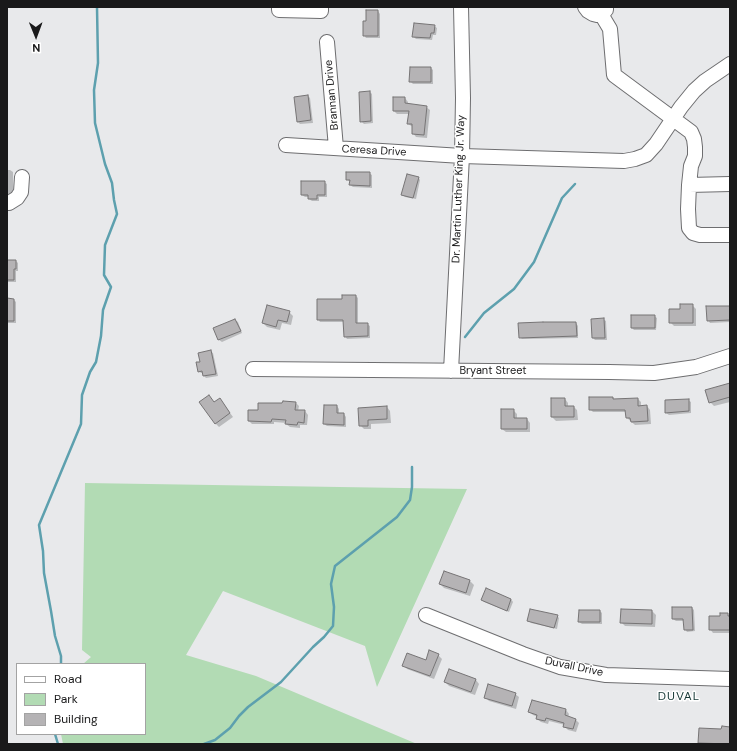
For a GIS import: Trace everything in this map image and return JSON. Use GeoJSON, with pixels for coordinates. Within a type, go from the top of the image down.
{"type":"FeatureCollection","features":[{"type":"Feature","properties":{"kind":"street"},"geometry":{"type":"LineString","coordinates":[[279,7],[279,10],[321,11],[321,7]]}},
{"type":"Feature","properties":{"kind":"street","name":"Dr. Martin Luther King Jr. Way"},"geometry":{"type":"LineString","coordinates":[[451,371],[462,156],[463,98],[461,7]]}},
{"type":"Feature","properties":{"kind":"street"},"geometry":{"type":"LineString","coordinates":[[585,7],[588,11],[597,15],[604,10],[610,29],[614,75],[691,132],[694,139],[695,156],[691,166],[689,185],[689,228],[693,233],[700,235],[730,235]]}},
{"type":"Feature","properties":{"kind":"street","name":"Brannan Drive"},"geometry":{"type":"LineString","coordinates":[[328,42],[336,148]]}},
{"type":"Feature","properties":{"kind":"street","name":"Ceresa Drive"},"geometry":{"type":"LineString","coordinates":[[286,145],[462,156],[624,161],[636,159],[646,155],[656,144],[681,107],[694,91],[705,81],[730,64]]}},
{"type":"Feature","properties":{"kind":"street"},"geometry":{"type":"LineString","coordinates":[[7,203],[17,198],[20,192],[22,177]]}},
{"type":"Feature","properties":{"kind":"street"},"geometry":{"type":"LineString","coordinates":[[689,185],[730,184]]}},
{"type":"Feature","properties":{"kind":"street","name":"Bryant Street"},"geometry":{"type":"LineString","coordinates":[[253,369],[654,373],[696,367],[730,356]]}},
{"type":"Feature","properties":{"kind":"street","name":"Duvall Drive"},"geometry":{"type":"LineString","coordinates":[[426,615],[523,654],[560,667],[606,675],[730,679]]}},
{"type":"Feature","properties":{"kind":"green space"},"geometry":{"type":"Polygon","coordinates":[[[85,483],[467,489],[377,687],[365,646],[223,591],[186,655],[256,676],[417,744],[63,744],[61,735],[146,735],[146,663],[84,663],[91,657],[82,650],[85,483]]]}},
{"type":"Feature","properties":{"kind":"building"},"geometry":{"type":"Polygon","coordinates":[[[366,10],[378,10],[378,36],[363,36],[363,21],[366,21],[366,10]]]}},
{"type":"Feature","properties":{"kind":"building"},"geometry":{"type":"Polygon","coordinates":[[[414,23],[435,25],[434,33],[431,33],[430,38],[412,37],[414,23]]]}},
{"type":"Feature","properties":{"kind":"building"},"geometry":{"type":"Polygon","coordinates":[[[410,67],[431,67],[431,82],[409,82],[410,67]]]}},
{"type":"Feature","properties":{"kind":"building"},"geometry":{"type":"Polygon","coordinates":[[[370,91],[371,121],[360,122],[359,92],[370,91]]]}},
{"type":"Feature","properties":{"kind":"building"},"geometry":{"type":"Polygon","coordinates":[[[308,95],[311,120],[297,122],[294,97],[308,95]]]}},
{"type":"Feature","properties":{"kind":"building"},"geometry":{"type":"Polygon","coordinates":[[[393,97],[405,97],[405,103],[427,106],[424,135],[412,134],[412,124],[407,124],[409,111],[393,111],[393,97]]]}},
{"type":"Feature","properties":{"kind":"building"},"geometry":{"type":"Polygon","coordinates":[[[346,172],[370,172],[370,186],[349,185],[350,180],[346,180],[346,172]]]}},
{"type":"Feature","properties":{"kind":"building"},"geometry":{"type":"Polygon","coordinates":[[[407,174],[419,177],[413,198],[401,195],[407,174]]]}},
{"type":"Feature","properties":{"kind":"building"},"geometry":{"type":"Polygon","coordinates":[[[301,181],[325,181],[325,195],[317,195],[317,199],[308,199],[308,195],[301,195],[301,181]]]}},
{"type":"Feature","properties":{"kind":"building"},"geometry":{"type":"Polygon","coordinates":[[[7,260],[16,260],[14,280],[7,280],[7,260]]]}},
{"type":"Feature","properties":{"kind":"building"},"geometry":{"type":"Polygon","coordinates":[[[342,295],[356,295],[356,323],[368,323],[368,336],[344,337],[343,320],[317,320],[317,299],[342,299],[342,295]]]}},
{"type":"Feature","properties":{"kind":"building"},"geometry":{"type":"Polygon","coordinates":[[[7,298],[14,299],[14,321],[7,321],[7,298]]]}},
{"type":"Feature","properties":{"kind":"building"},"geometry":{"type":"Polygon","coordinates":[[[680,304],[693,304],[693,323],[669,323],[669,309],[680,309],[680,304]]]}},
{"type":"Feature","properties":{"kind":"building"},"geometry":{"type":"Polygon","coordinates":[[[267,305],[290,311],[287,322],[278,320],[276,327],[262,323],[267,305]]]}},
{"type":"Feature","properties":{"kind":"building"},"geometry":{"type":"Polygon","coordinates":[[[706,306],[730,306],[730,320],[707,321],[706,306]]]}},
{"type":"Feature","properties":{"kind":"building"},"geometry":{"type":"Polygon","coordinates":[[[631,315],[655,315],[655,328],[631,328],[631,315]]]}},
{"type":"Feature","properties":{"kind":"building"},"geometry":{"type":"Polygon","coordinates":[[[604,318],[605,338],[592,338],[591,319],[604,318]]]}},
{"type":"Feature","properties":{"kind":"building"},"geometry":{"type":"Polygon","coordinates":[[[235,319],[241,331],[218,340],[213,328],[235,319]]]}},
{"type":"Feature","properties":{"kind":"building"},"geometry":{"type":"Polygon","coordinates":[[[576,322],[577,336],[519,338],[518,323],[576,322]]]}},
{"type":"Feature","properties":{"kind":"building"},"geometry":{"type":"Polygon","coordinates":[[[211,350],[216,374],[203,376],[202,371],[198,372],[196,362],[200,362],[198,353],[211,350]]]}},
{"type":"Feature","properties":{"kind":"building"},"geometry":{"type":"Polygon","coordinates":[[[730,383],[730,397],[709,403],[705,390],[730,383]]]}},
{"type":"Feature","properties":{"kind":"building"},"geometry":{"type":"Polygon","coordinates":[[[209,395],[214,402],[220,398],[230,413],[215,424],[199,402],[209,395]]]}},
{"type":"Feature","properties":{"kind":"building"},"geometry":{"type":"Polygon","coordinates":[[[589,397],[613,397],[613,399],[638,398],[638,406],[647,405],[648,421],[631,422],[630,418],[626,418],[625,410],[589,410],[589,397]]]}},
{"type":"Feature","properties":{"kind":"building"},"geometry":{"type":"Polygon","coordinates":[[[551,398],[565,398],[565,406],[574,406],[574,417],[551,417],[551,398]]]}},
{"type":"Feature","properties":{"kind":"building"},"geometry":{"type":"Polygon","coordinates":[[[689,399],[689,411],[665,413],[665,400],[689,399]]]}},
{"type":"Feature","properties":{"kind":"building"},"geometry":{"type":"Polygon","coordinates":[[[283,401],[296,402],[295,410],[305,410],[304,423],[298,422],[297,425],[285,424],[286,420],[272,419],[271,422],[248,421],[248,410],[258,410],[258,403],[282,403],[283,401]]]}},
{"type":"Feature","properties":{"kind":"building"},"geometry":{"type":"Polygon","coordinates":[[[324,405],[337,405],[337,413],[344,413],[344,425],[323,424],[324,405]]]}},
{"type":"Feature","properties":{"kind":"building"},"geometry":{"type":"Polygon","coordinates":[[[387,406],[387,419],[368,420],[368,426],[359,426],[358,408],[387,406]]]}},
{"type":"Feature","properties":{"kind":"building"},"geometry":{"type":"Polygon","coordinates":[[[501,409],[514,409],[514,418],[527,418],[527,429],[501,429],[501,409]]]}},
{"type":"Feature","properties":{"kind":"building"},"geometry":{"type":"Polygon","coordinates":[[[444,571],[470,580],[466,593],[439,584],[444,571]]]}},
{"type":"Feature","properties":{"kind":"building"},"geometry":{"type":"Polygon","coordinates":[[[486,588],[511,599],[507,611],[481,600],[486,588]]]}},
{"type":"Feature","properties":{"kind":"building"},"geometry":{"type":"Polygon","coordinates":[[[672,607],[692,607],[693,630],[684,630],[683,619],[672,619],[672,607]]]}},
{"type":"Feature","properties":{"kind":"building"},"geometry":{"type":"Polygon","coordinates":[[[530,609],[558,615],[554,628],[527,621],[530,609]]]}},
{"type":"Feature","properties":{"kind":"building"},"geometry":{"type":"Polygon","coordinates":[[[621,609],[652,610],[652,624],[620,623],[621,609]]]}},
{"type":"Feature","properties":{"kind":"building"},"geometry":{"type":"Polygon","coordinates":[[[579,610],[600,610],[600,622],[578,622],[579,610]]]}},
{"type":"Feature","properties":{"kind":"building"},"geometry":{"type":"Polygon","coordinates":[[[720,613],[728,613],[728,616],[730,616],[730,630],[709,630],[709,616],[720,616],[720,613]]]}},
{"type":"Feature","properties":{"kind":"building"},"geometry":{"type":"Polygon","coordinates":[[[429,650],[439,654],[430,676],[402,666],[407,653],[426,660],[429,650]]]}},
{"type":"Feature","properties":{"kind":"building"},"geometry":{"type":"Polygon","coordinates":[[[449,669],[476,679],[471,692],[444,682],[449,669]]]}},
{"type":"Feature","properties":{"kind":"building"},"geometry":{"type":"Polygon","coordinates":[[[488,684],[516,693],[512,706],[484,698],[488,684]]]}},
{"type":"Feature","properties":{"kind":"building"},"geometry":{"type":"Polygon","coordinates":[[[532,700],[566,709],[565,715],[576,719],[573,729],[563,727],[564,723],[546,718],[545,721],[536,719],[537,715],[528,712],[532,700]]]}},
{"type":"Feature","properties":{"kind":"building"},"geometry":{"type":"Polygon","coordinates":[[[722,726],[730,727],[730,744],[698,743],[699,728],[721,729],[722,726]]]}},
{"type":"Feature","properties":{"kind":"waterway"},"geometry":{"type":"LineString","coordinates":[[61,663],[61,656],[55,636],[44,573],[43,551],[39,525],[81,424],[82,395],[90,372],[96,362],[101,336],[103,310],[111,287],[104,275],[105,245],[117,214],[112,183],[105,164],[95,123],[94,90],[98,63],[97,7]]}},
{"type":"Feature","properties":{"kind":"waterway"},"geometry":{"type":"LineString","coordinates":[[465,337],[484,313],[514,289],[534,262],[562,198],[575,184]]}},
{"type":"Feature","properties":{"kind":"waterway"},"geometry":{"type":"LineString","coordinates":[[204,744],[215,740],[230,728],[248,707],[281,682],[333,626],[334,607],[331,584],[335,566],[397,517],[410,500],[412,487],[412,467]]}},
{"type":"Feature","properties":{"kind":"waterway"},"geometry":{"type":"LineString","coordinates":[[55,735],[58,744]]}},
{"type":"Feature","properties":{"kind":"district","name":"DUVAL"},"geometry":{"type":"Point","coordinates":[679,697]}}]}
